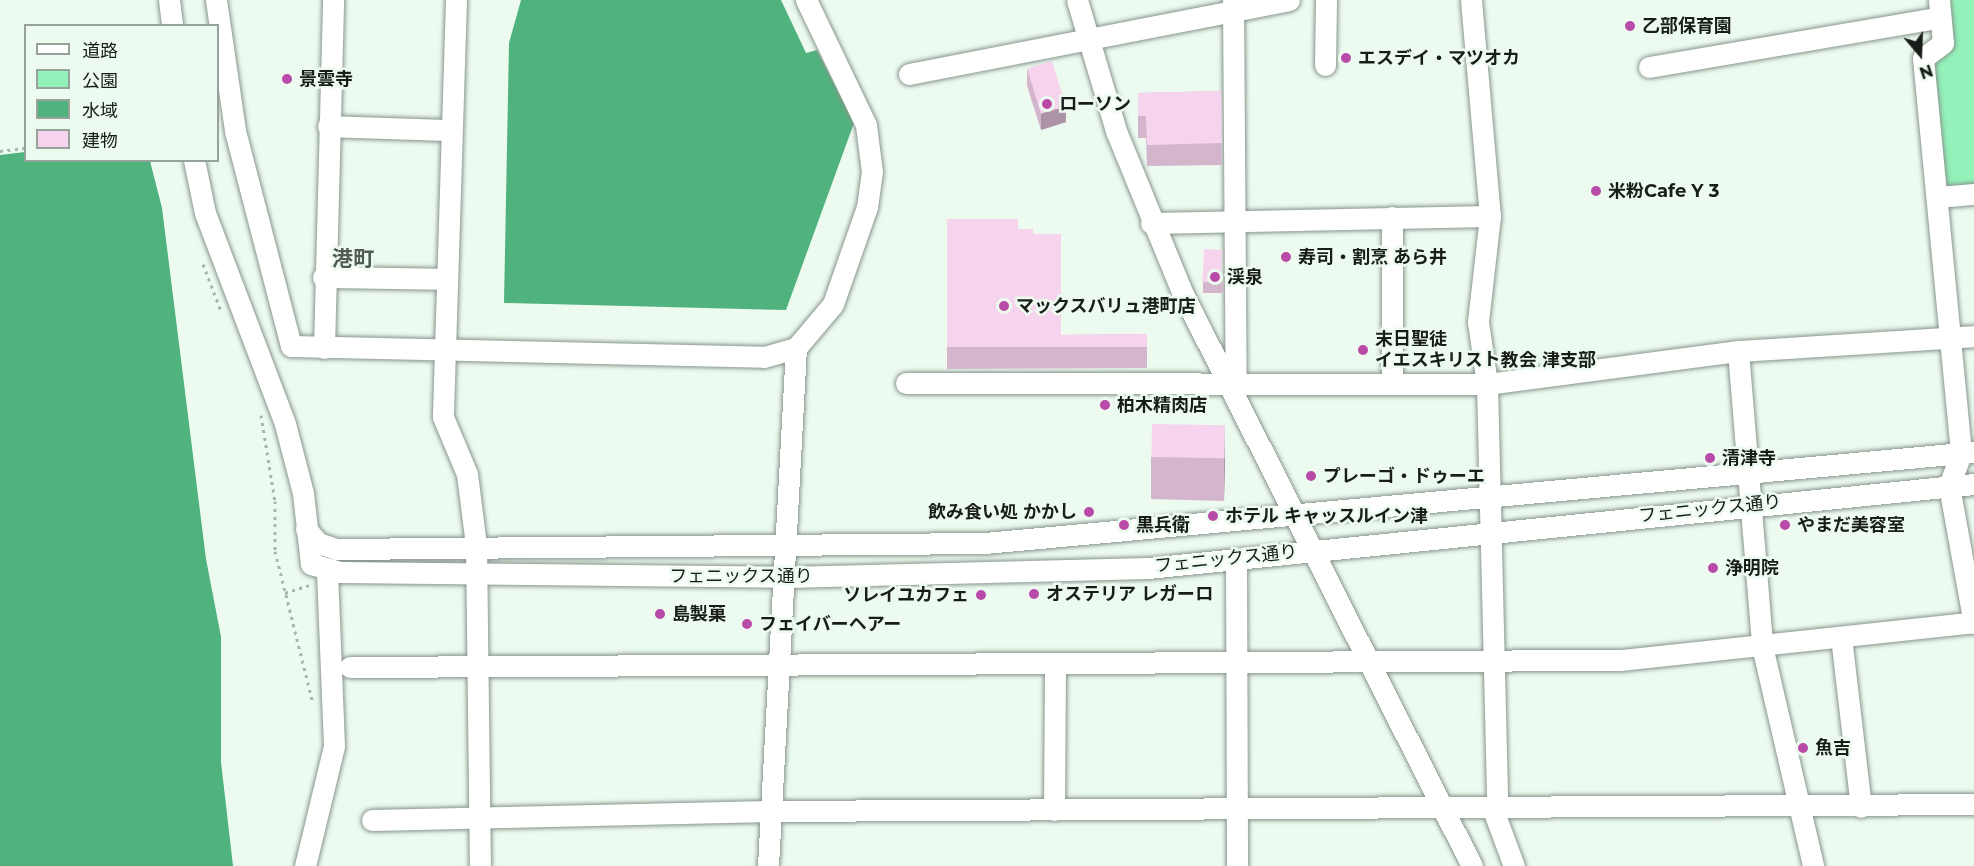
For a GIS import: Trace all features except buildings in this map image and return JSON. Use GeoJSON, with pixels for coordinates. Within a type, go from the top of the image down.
{"type":"FeatureCollection","features":[{"type":"Feature","properties":{"kind":"street"},"geometry":{"type":"LineString","coordinates":[[169,0],[172,24]]}},
{"type":"Feature","properties":{"kind":"street"},"geometry":{"type":"LineString","coordinates":[[216,0],[235,131],[291,346],[764,357],[796,348],[833,304],[867,207],[872,172],[866,125],[806,0]]}},
{"type":"Feature","properties":{"kind":"street"},"geometry":{"type":"LineString","coordinates":[[324,348],[323,277],[333,0]]}},
{"type":"Feature","properties":{"kind":"street"},"geometry":{"type":"LineString","coordinates":[[456,0],[443,351],[443,417],[468,474],[476,545],[480,866]]}},
{"type":"Feature","properties":{"kind":"street"},"geometry":{"type":"LineString","coordinates":[[1077,0],[1087,40],[1151,223],[1472,866]]}},
{"type":"Feature","properties":{"kind":"street"},"geometry":{"type":"LineString","coordinates":[[909,74],[1087,40],[1233,6],[1289,0]]}},
{"type":"Feature","properties":{"kind":"street"},"geometry":{"type":"LineString","coordinates":[[1325,65],[1326,0]]}},
{"type":"Feature","properties":{"kind":"street"},"geometry":{"type":"LineString","coordinates":[[1471,0],[1490,216],[1478,322],[1487,384],[1495,661],[1494,807],[1514,866]]}},
{"type":"Feature","properties":{"kind":"street"},"geometry":{"type":"LineString","coordinates":[[1232,383],[1236,220],[1233,6]]}},
{"type":"Feature","properties":{"kind":"street"},"geometry":{"type":"LineString","coordinates":[[350,667],[1621,660],[1974,622],[1949,486],[1967,453],[1951,337],[1923,58],[1943,44],[1939,8],[1649,67]]}},
{"type":"Feature","properties":{"kind":"street"},"geometry":{"type":"LineString","coordinates":[[328,126],[451,130]]}},
{"type":"Feature","properties":{"kind":"street"},"geometry":{"type":"LineString","coordinates":[[194,162],[205,213],[285,424],[311,564],[327,570],[334,746],[305,866]]}},
{"type":"Feature","properties":{"kind":"street"},"geometry":{"type":"LineString","coordinates":[[1938,197],[1974,194]]}},
{"type":"Feature","properties":{"kind":"street"},"geometry":{"type":"LineString","coordinates":[[1151,223],[1490,216]]}},
{"type":"Feature","properties":{"kind":"street"},"geometry":{"type":"LineString","coordinates":[[1392,217],[1392,381]]}},
{"type":"Feature","properties":{"kind":"street"},"geometry":{"type":"LineString","coordinates":[[323,277],[446,279]]}},
{"type":"Feature","properties":{"kind":"street"},"geometry":{"type":"LineString","coordinates":[[906,383],[1392,381],[1487,384],[1738,351],[1974,336]]}},
{"type":"Feature","properties":{"kind":"street"},"geometry":{"type":"LineString","coordinates":[[768,866],[796,348]]}},
{"type":"Feature","properties":{"kind":"street"},"geometry":{"type":"LineString","coordinates":[[1738,351],[1762,646],[1813,866]]}},
{"type":"Feature","properties":{"kind":"street","name":"フェニックス通り"},"geometry":{"type":"LineString","coordinates":[[306,529],[318,543],[336,549],[456,551],[476,545],[985,543],[1749,475],[1967,453]]}},
{"type":"Feature","properties":{"kind":"street","name":"フェニックス通り"},"geometry":{"type":"LineString","coordinates":[[327,570],[784,577],[1036,572],[1236,560],[1313,549],[1974,484]]}},
{"type":"Feature","properties":{"kind":"street"},"geometry":{"type":"LineString","coordinates":[[1236,560],[1238,866]]}},
{"type":"Feature","properties":{"kind":"street"},"geometry":{"type":"LineString","coordinates":[[1841,637],[1861,807]]}},
{"type":"Feature","properties":{"kind":"street"},"geometry":{"type":"LineString","coordinates":[[1054,663],[1054,810]]}},
{"type":"Feature","properties":{"kind":"street"},"geometry":{"type":"LineString","coordinates":[[1383,810],[1432,787]]}},
{"type":"Feature","properties":{"kind":"street"},"geometry":{"type":"LineString","coordinates":[[372,820],[479,816],[771,812],[1861,807],[1974,804]]}},
{"type":"Feature","properties":{"kind":"path"},"geometry":{"type":"LineString","coordinates":[[0,151],[24,148]]}},
{"type":"Feature","properties":{"kind":"path"},"geometry":{"type":"LineString","coordinates":[[200,253],[223,315]]}},
{"type":"Feature","properties":{"kind":"path"},"geometry":{"type":"LineString","coordinates":[[260,410],[275,501],[275,551],[314,708]]}},
{"type":"Feature","properties":{"kind":"path"},"geometry":{"type":"LineString","coordinates":[[285,593],[309,585]]}},
{"type":"Feature","properties":{"kind":"green space"},"geometry":{"type":"Polygon","coordinates":[[[1946,0],[1974,0],[1974,188],[1945,186],[1933,60],[1946,0]]]}},
{"type":"Feature","properties":{"kind":"water"},"geometry":{"type":"Polygon","coordinates":[[[521,0],[781,0],[806,53],[817,50],[854,123],[786,310],[504,303],[509,43],[521,0]]]}},
{"type":"Feature","properties":{"kind":"water"},"geometry":{"type":"Polygon","coordinates":[[[24,152],[24,162],[150,162],[162,208],[206,559],[221,637],[221,762],[233,866],[0,866],[0,155],[24,152]]]}},
{"type":"Feature","properties":{"kind":"place","name":"乙部保育園"},"geometry":{"type":"Point","coordinates":[1630,26]}},
{"type":"Feature","properties":{"kind":"place","name":"エスデイ・マツオカ"},"geometry":{"type":"Point","coordinates":[1346,58]}},
{"type":"Feature","properties":{"kind":"place","name":"景雲寺"},"geometry":{"type":"Point","coordinates":[287,79]}},
{"type":"Feature","properties":{"kind":"place","name":"ローソン"},"geometry":{"type":"Point","coordinates":[1047,104]}},
{"type":"Feature","properties":{"kind":"place","name":"米粉Cafe Y 3"},"geometry":{"type":"Point","coordinates":[1596,191]}},
{"type":"Feature","properties":{"kind":"place","name":"寿司・割烹 あら井"},"geometry":{"type":"Point","coordinates":[1286,257]}},
{"type":"Feature","properties":{"kind":"place","name":"渓泉"},"geometry":{"type":"Point","coordinates":[1215,277]}},
{"type":"Feature","properties":{"kind":"place","name":"マックスバリュ港町店"},"geometry":{"type":"Point","coordinates":[1004,306]}},
{"type":"Feature","properties":{"kind":"place","name":"末日聖徒 イエスキリスト教会 津支部"},"geometry":{"type":"Point","coordinates":[1363,350]}},
{"type":"Feature","properties":{"kind":"place","name":"柏木精肉店"},"geometry":{"type":"Point","coordinates":[1105,405]}},
{"type":"Feature","properties":{"kind":"place","name":"清津寺"},"geometry":{"type":"Point","coordinates":[1710,458]}},
{"type":"Feature","properties":{"kind":"place","name":"プレーゴ・ドゥーエ"},"geometry":{"type":"Point","coordinates":[1311,476]}},
{"type":"Feature","properties":{"kind":"place","name":"飲み食い処 かかし"},"geometry":{"type":"Point","coordinates":[1089,512]}},
{"type":"Feature","properties":{"kind":"place","name":"ホテル キャッスルイン津"},"geometry":{"type":"Point","coordinates":[1213,516]}},
{"type":"Feature","properties":{"kind":"place","name":"黒兵衛"},"geometry":{"type":"Point","coordinates":[1124,525]}},
{"type":"Feature","properties":{"kind":"place","name":"やまだ美容室"},"geometry":{"type":"Point","coordinates":[1785,525]}},
{"type":"Feature","properties":{"kind":"place","name":"浄明院"},"geometry":{"type":"Point","coordinates":[1713,568]}},
{"type":"Feature","properties":{"kind":"place","name":"オステリア レガーロ"},"geometry":{"type":"Point","coordinates":[1034,594]}},
{"type":"Feature","properties":{"kind":"place","name":"ソレイユカフェ"},"geometry":{"type":"Point","coordinates":[981,595]}},
{"type":"Feature","properties":{"kind":"place","name":"島製菓"},"geometry":{"type":"Point","coordinates":[660,614]}},
{"type":"Feature","properties":{"kind":"place","name":"フェイバーヘアー"},"geometry":{"type":"Point","coordinates":[747,624]}},
{"type":"Feature","properties":{"kind":"place","name":"魚吉"},"geometry":{"type":"Point","coordinates":[1803,748]}},
{"type":"Feature","properties":{"kind":"district","name":"港町"},"geometry":{"type":"Point","coordinates":[353,259]}}]}
